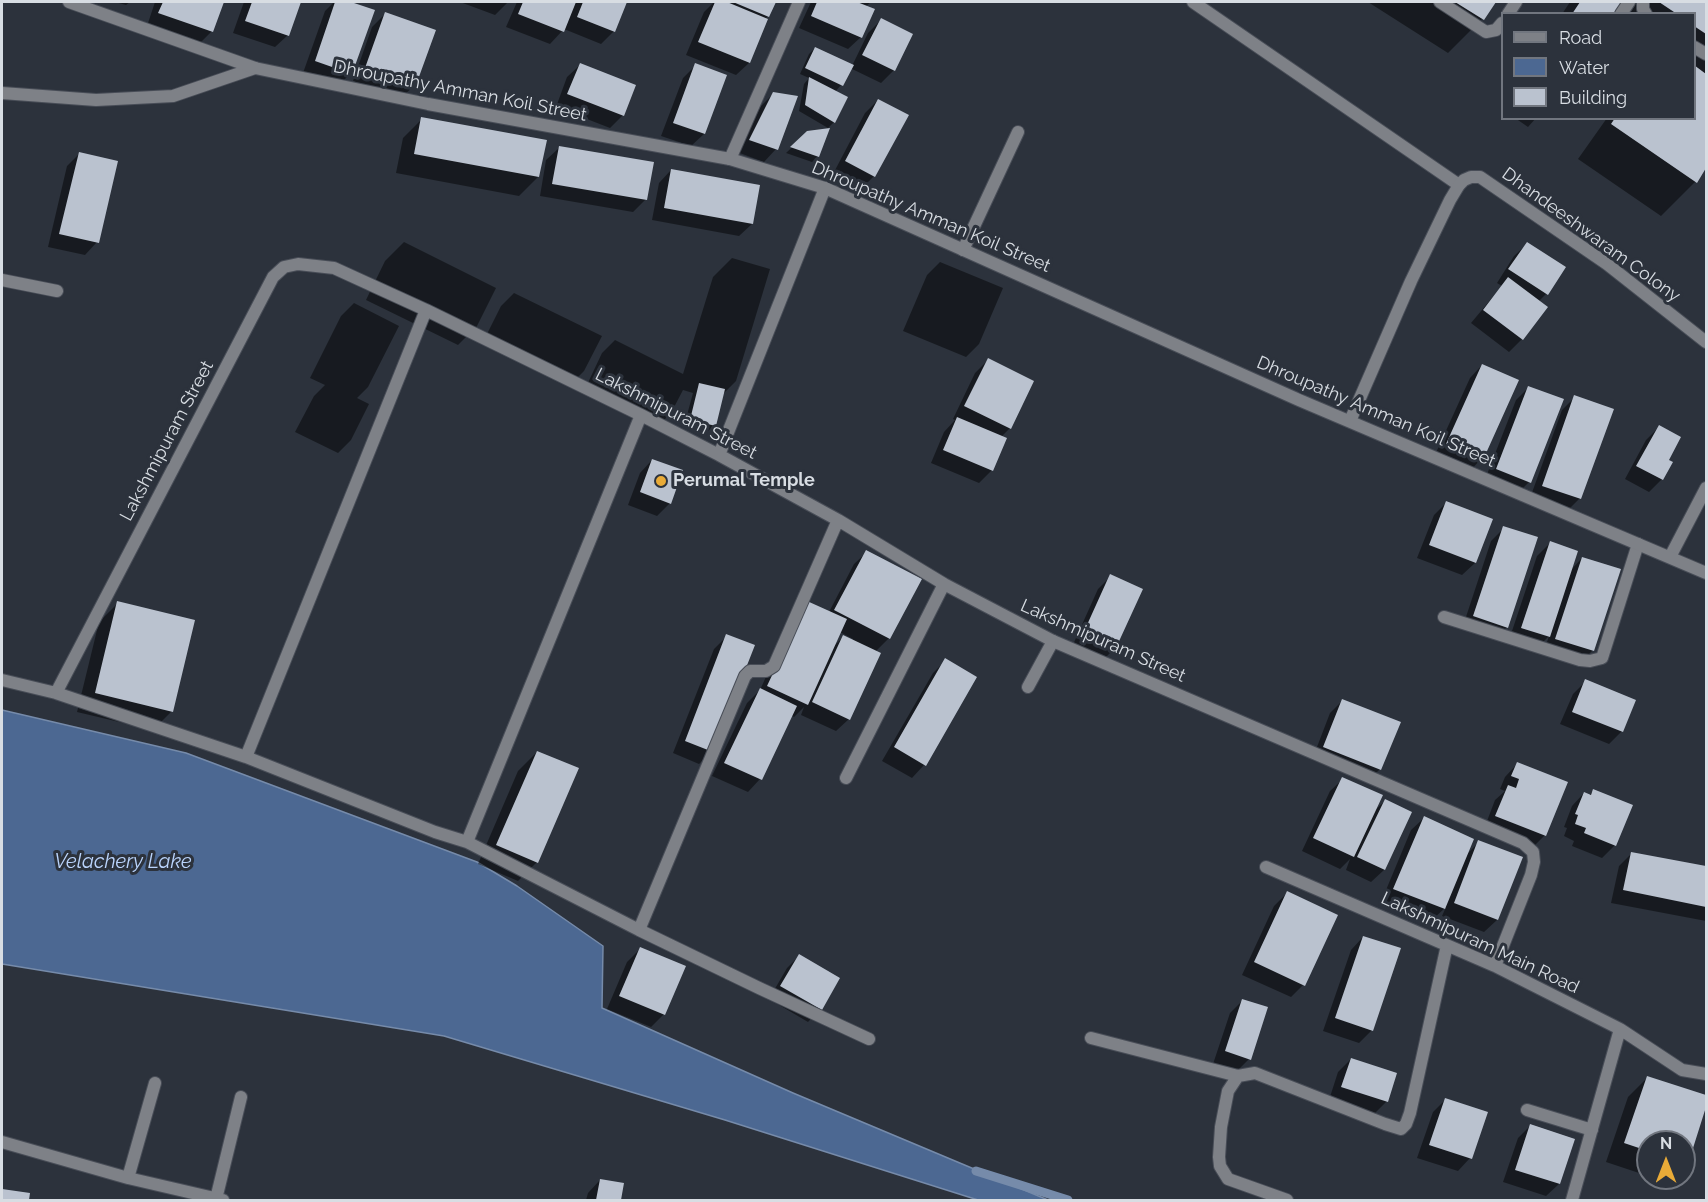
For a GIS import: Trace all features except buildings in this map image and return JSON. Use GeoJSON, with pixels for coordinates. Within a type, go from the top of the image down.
{"type":"FeatureCollection","features":[{"type":"Feature","properties":{"kind":"street","name":"Dhroupathy Amman Koil Street"},"geometry":{"type":"LineString","coordinates":[[69,2],[255,68],[428,104],[730,159],[825,188],[1350,422],[1707,573]]}},
{"type":"Feature","properties":{"kind":"street"},"geometry":{"type":"LineString","coordinates":[[730,159],[799,2]]}},
{"type":"Feature","properties":{"kind":"street"},"geometry":{"type":"LineString","coordinates":[[1193,2],[1459,185],[1411,280],[1350,422]]}},
{"type":"Feature","properties":{"kind":"street"},"geometry":{"type":"LineString","coordinates":[[1440,2],[1486,32],[1496,30],[1501,25]]}},
{"type":"Feature","properties":{"kind":"street"},"geometry":{"type":"LineString","coordinates":[[2,93],[96,100],[173,96],[255,68]]}},
{"type":"Feature","properties":{"kind":"street"},"geometry":{"type":"LineString","coordinates":[[963,250],[1018,132]]}},
{"type":"Feature","properties":{"kind":"street","name":"Dhandeeshwaram Colony"},"geometry":{"type":"LineString","coordinates":[[1459,185],[1471,177],[1480,177],[1607,264],[1707,342]]}},
{"type":"Feature","properties":{"kind":"street"},"geometry":{"type":"LineString","coordinates":[[719,454],[825,188]]}},
{"type":"Feature","properties":{"kind":"street","name":"Lakshmipuram Street"},"geometry":{"type":"LineString","coordinates":[[56,693],[273,277],[284,267],[298,264],[334,268],[426,310],[719,454],[837,520],[944,584],[1053,641],[1523,843],[1533,852],[1534,862],[1496,966]]}},
{"type":"Feature","properties":{"kind":"street"},"geometry":{"type":"LineString","coordinates":[[2,280],[57,291]]}},
{"type":"Feature","properties":{"kind":"street"},"geometry":{"type":"LineString","coordinates":[[246,757],[426,310]]}},
{"type":"Feature","properties":{"kind":"street"},"geometry":{"type":"LineString","coordinates":[[467,842],[641,415]]}},
{"type":"Feature","properties":{"kind":"street"},"geometry":{"type":"LineString","coordinates":[[1670,556],[1707,488]]}},
{"type":"Feature","properties":{"kind":"street"},"geometry":{"type":"LineString","coordinates":[[639,930],[745,676],[750,671],[766,671],[774,666],[837,520]]}},
{"type":"Feature","properties":{"kind":"street"},"geometry":{"type":"LineString","coordinates":[[1444,617],[1580,660],[1590,661],[1602,657],[1638,544]]}},
{"type":"Feature","properties":{"kind":"street"},"geometry":{"type":"LineString","coordinates":[[846,778],[944,584]]}},
{"type":"Feature","properties":{"kind":"street"},"geometry":{"type":"LineString","coordinates":[[1028,687],[1053,641]]}},
{"type":"Feature","properties":{"kind":"street"},"geometry":{"type":"LineString","coordinates":[[2,680],[56,693],[246,757],[435,832],[467,842],[639,930],[870,1039]]}},
{"type":"Feature","properties":{"kind":"street","name":"Lakshmipuram Main Road"},"geometry":{"type":"LineString","coordinates":[[1266,867],[1496,966],[1620,1029],[1682,1070],[1707,1074]]}},
{"type":"Feature","properties":{"kind":"street"},"geometry":{"type":"LineString","coordinates":[[1091,1038],[1238,1076],[1255,1073],[1401,1129],[1406,1124],[1410,1113],[1448,945]]}},
{"type":"Feature","properties":{"kind":"street"},"geometry":{"type":"LineString","coordinates":[[1572,1200],[1620,1029]]}},
{"type":"Feature","properties":{"kind":"street"},"geometry":{"type":"LineString","coordinates":[[1238,1076],[1228,1091],[1226,1100],[1221,1127],[1220,1166],[1228,1179],[1287,1200]]}},
{"type":"Feature","properties":{"kind":"street"},"geometry":{"type":"LineString","coordinates":[[128,1178],[155,1083]]}},
{"type":"Feature","properties":{"kind":"street"},"geometry":{"type":"LineString","coordinates":[[2,1142],[128,1178],[220,1199],[242,1097]]}},
{"type":"Feature","properties":{"kind":"street"},"geometry":{"type":"LineString","coordinates":[[1527,1110],[1592,1130]]}},
{"type":"Feature","properties":{"kind":"water","name":"Velachery Lake"},"geometry":{"type":"Polygon","coordinates":[[[2,710],[186,753],[477,862],[517,886],[603,946],[602,1008],[793,1093],[1048,1200],[978,1200],[725,1120],[444,1036],[2,964],[2,710]]]}},
{"type":"Feature","properties":{"kind":"waterway"},"geometry":{"type":"LineString","coordinates":[[976,1171],[1068,1200]]}},
{"type":"Feature","properties":{"kind":"place","name":"Perumal Temple"},"geometry":{"type":"Point","coordinates":[661,481]}}]}
